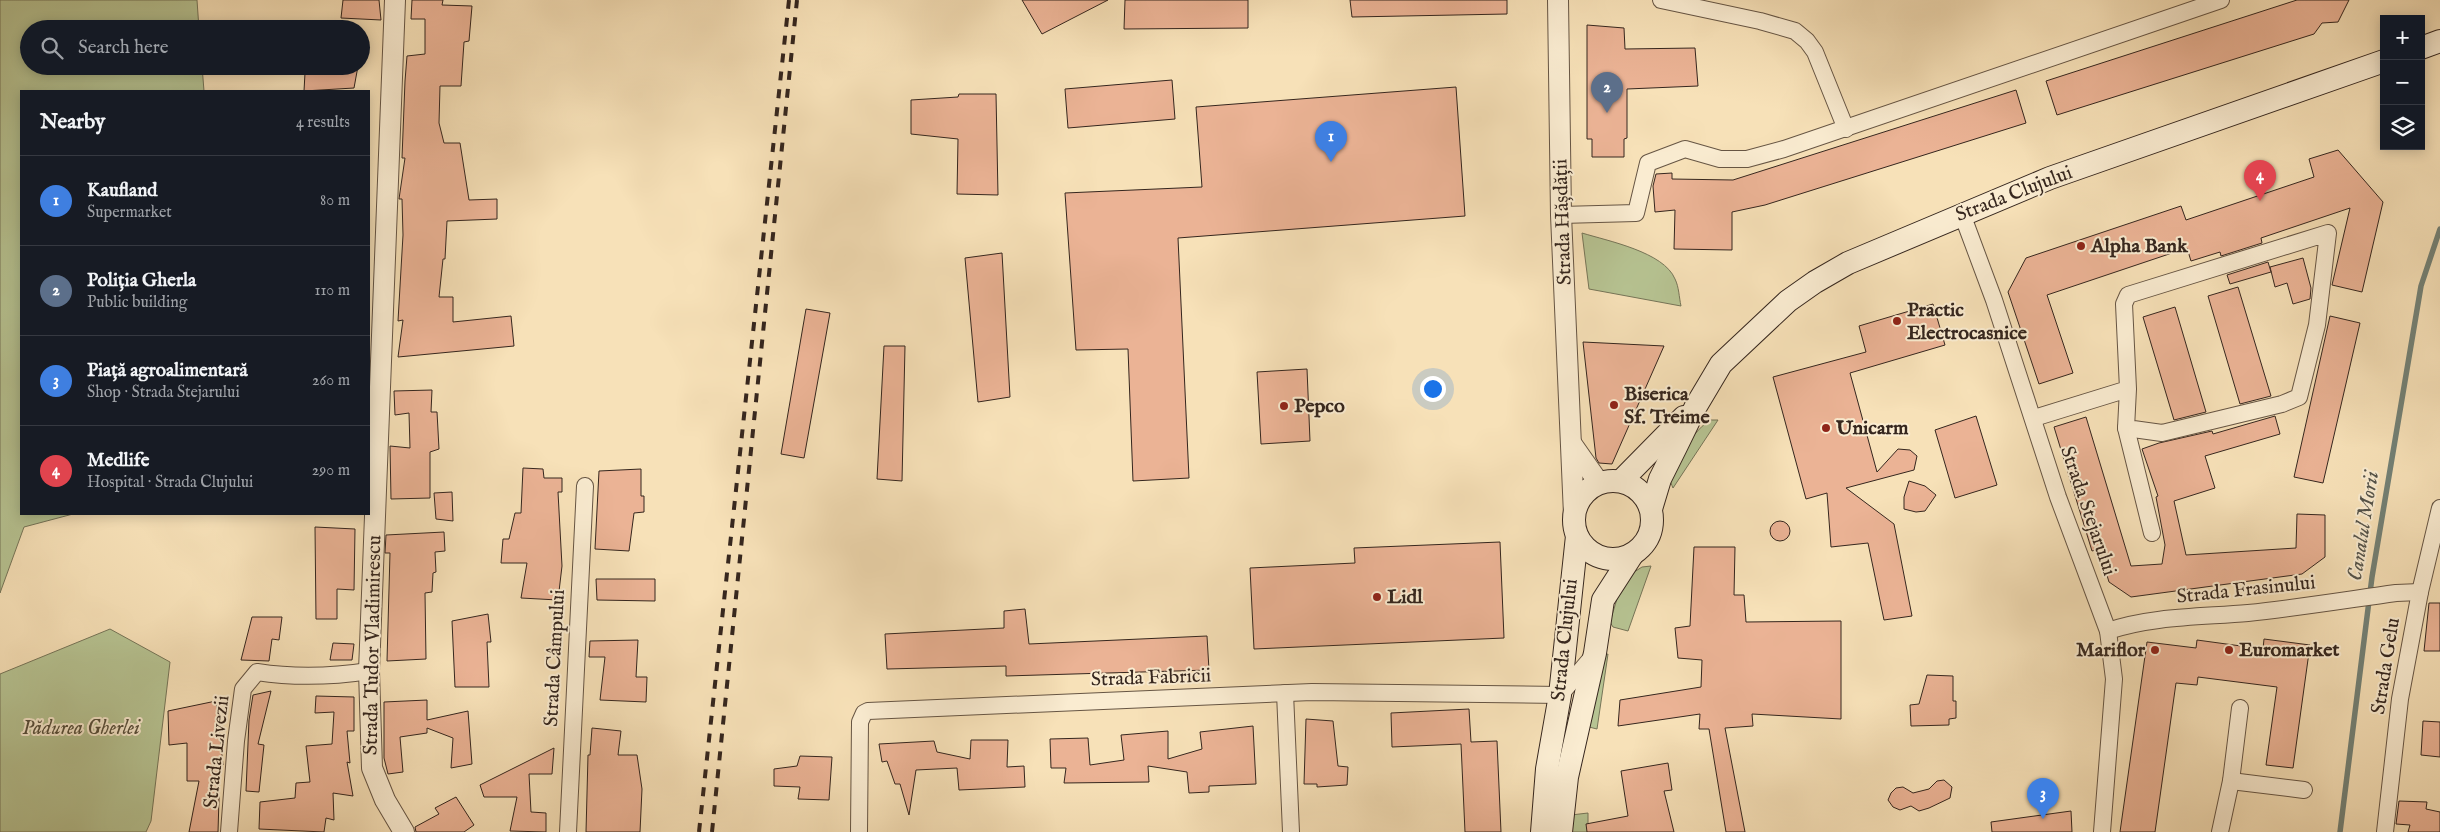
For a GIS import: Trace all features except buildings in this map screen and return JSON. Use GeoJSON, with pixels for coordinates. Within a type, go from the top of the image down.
{"type":"FeatureCollection","features":[{"type":"Feature","properties":{"kind":"main road"},"geometry":{"type":"LineString","coordinates":[[2425,47],[2440,41]]}},
{"type":"Feature","properties":{"kind":"main road","name":"Strada Clujului"},"geometry":{"type":"LineString","coordinates":[[1561,832],[1566,777],[1595,653],[1603,600],[1632,555],[1647,540],[1651,530],[1651,509],[1660,479],[1696,406],[1721,364],[1788,301],[1848,263],[2050,178],[2380,62]]}},
{"type":"Feature","properties":{"kind":"main road","name":"Strada Clujului"},"geometry":{"type":"LineString","coordinates":[[1542,832],[1552,744],[1560,695],[1575,526],[1582,496],[1610,482],[1696,406]]}},
{"type":"Feature","properties":{"kind":"main road"},"geometry":{"type":"LineString","coordinates":[[1610,482],[1640,491],[1651,509]]}},
{"type":"Feature","properties":{"kind":"main road","name":"Strada Clujului"},"geometry":{"type":"LineString","coordinates":[[1575,526],[1590,552],[1600,557],[1622,559],[1632,555]]}},
{"type":"Feature","properties":{"kind":"street","name":"Strada Tudor Vladimirescu"},"geometry":{"type":"LineString","coordinates":[[395,0],[368,671],[372,768],[386,800],[404,832]]}},
{"type":"Feature","properties":{"kind":"street","name":"Strada Hășdății"},"geometry":{"type":"LineString","coordinates":[[1558,0],[1561,215],[1575,526]]}},
{"type":"Feature","properties":{"kind":"street"},"geometry":{"type":"LineString","coordinates":[[1661,0],[1695,9],[1760,21],[1795,31],[1807,41],[1815,52],[1846,129]]}},
{"type":"Feature","properties":{"kind":"street"},"geometry":{"type":"LineString","coordinates":[[1561,215],[1636,213],[1648,163],[1685,149],[1720,159],[1747,159],[1846,129],[2222,0]]}},
{"type":"Feature","properties":{"kind":"street","name":"Strada Stejarului"},"geometry":{"type":"LineString","coordinates":[[1962,214],[2034,418],[2058,497],[2108,632],[2114,679],[2102,832]]}},
{"type":"Feature","properties":{"kind":"street"},"geometry":{"type":"LineString","coordinates":[[2126,428],[2162,434],[2282,404],[2299,397],[2317,325],[2328,233],[2128,295],[2124,304],[2128,388],[2126,428],[2152,533]]}},
{"type":"Feature","properties":{"kind":"street"},"geometry":{"type":"LineString","coordinates":[[2034,418],[2128,388]]}},
{"type":"Feature","properties":{"kind":"street"},"geometry":{"type":"LineString","coordinates":[[1571,443],[1610,482]]}},
{"type":"Feature","properties":{"kind":"street","name":"Strada Câmpului"},"geometry":{"type":"LineString","coordinates":[[568,832],[585,486]]}},
{"type":"Feature","properties":{"kind":"street","name":"Strada Gelu"},"geometry":{"type":"LineString","coordinates":[[2384,832],[2400,699],[2420,592],[2440,508]]}},
{"type":"Feature","properties":{"kind":"street","name":"Strada Frasinului"},"geometry":{"type":"LineString","coordinates":[[2108,632],[2123,626],[2181,618],[2249,613],[2383,595],[2420,592]]}},
{"type":"Feature","properties":{"kind":"street"},"geometry":{"type":"LineString","coordinates":[[1560,695],[1595,653]]}},
{"type":"Feature","properties":{"kind":"street","name":"Strada Livezii"},"geometry":{"type":"LineString","coordinates":[[229,832],[236,741],[244,689],[257,672],[293,677],[328,677],[368,671]]}},
{"type":"Feature","properties":{"kind":"street","name":"Strada Fabricii"},"geometry":{"type":"LineString","coordinates":[[859,832],[860,722],[868,711],[1285,693],[1468,692],[1560,695]]}},
{"type":"Feature","properties":{"kind":"street"},"geometry":{"type":"LineString","coordinates":[[1285,693],[1291,832]]}},
{"type":"Feature","properties":{"kind":"street"},"geometry":{"type":"LineString","coordinates":[[2220,832],[2231,781],[2240,708]]}},
{"type":"Feature","properties":{"kind":"street"},"geometry":{"type":"LineString","coordinates":[[2231,781],[2304,790]]}},
{"type":"Feature","properties":{"kind":"green space"},"geometry":{"type":"Polygon","coordinates":[[[0,0],[197,0],[198,20],[20,20],[20,75],[203,75],[204,90],[20,90],[20,515],[69,515],[24,527],[0,593],[0,0]]]}},
{"type":"Feature","properties":{"kind":"green space"},"geometry":{"type":"Polygon","coordinates":[[[1582,233],[1634,249],[1659,262],[1669,270],[1675,279],[1681,306],[1589,289],[1582,233]]]}},
{"type":"Feature","properties":{"kind":"green space"},"geometry":{"type":"Polygon","coordinates":[[[1710,420],[1718,420],[1673,488],[1670,476],[1675,463],[1694,435],[1710,420]]]}},
{"type":"Feature","properties":{"kind":"green space"},"geometry":{"type":"Polygon","coordinates":[[[1651,566],[1628,631],[1613,627],[1610,622],[1623,579],[1642,567],[1651,566]]]}},
{"type":"Feature","properties":{"kind":"green space","name":"Pădurea Gherlei"},"geometry":{"type":"Polygon","coordinates":[[[110,629],[170,662],[151,821],[146,832],[0,832],[0,674],[110,629]]]}},
{"type":"Feature","properties":{"kind":"green space"},"geometry":{"type":"Polygon","coordinates":[[[1608,654],[1597,729],[1585,726],[1596,657],[1608,654]]]}},
{"type":"Feature","properties":{"kind":"green space"},"geometry":{"type":"Polygon","coordinates":[[[1588,813],[1588,832],[1568,832],[1571,815],[1588,813]]]}},
{"type":"Feature","properties":{"kind":"waterway","name":"Canalul Morii"},"geometry":{"type":"LineString","coordinates":[[2340,832],[2372,577],[2421,286],[2440,229]]}},
{"type":"Feature","properties":{"kind":"railway"},"geometry":{"type":"LineString","coordinates":[[699,832],[789,0]]}},
{"type":"Feature","properties":{"kind":"railway"},"geometry":{"type":"LineString","coordinates":[[712,832],[797,0]]}},
{"type":"Feature","properties":{"kind":"place","name":"Poliția Gherla"},"geometry":{"type":"Point","coordinates":[1607,113]}},
{"type":"Feature","properties":{"kind":"place","name":"Kaufland"},"geometry":{"type":"Point","coordinates":[1331,162]}},
{"type":"Feature","properties":{"kind":"place","name":"Medlife"},"geometry":{"type":"Point","coordinates":[2260,201]}},
{"type":"Feature","properties":{"kind":"place","name":"Alpha Bank"},"geometry":{"type":"Point","coordinates":[2081,246]}},
{"type":"Feature","properties":{"kind":"place","name":"Practic Electrocasnice"},"geometry":{"type":"Point","coordinates":[1897,321]}},
{"type":"Feature","properties":{"kind":"place","name":"Biserica Sf. Treime"},"geometry":{"type":"Point","coordinates":[1614,405]}},
{"type":"Feature","properties":{"kind":"place","name":"Pepco"},"geometry":{"type":"Point","coordinates":[1284,406]}},
{"type":"Feature","properties":{"kind":"place","name":"Unicarm"},"geometry":{"type":"Point","coordinates":[1826,428]}},
{"type":"Feature","properties":{"kind":"place","name":"Lidl"},"geometry":{"type":"Point","coordinates":[1377,597]}},
{"type":"Feature","properties":{"kind":"place","name":"Mariflor"},"geometry":{"type":"Point","coordinates":[2155,650]}},
{"type":"Feature","properties":{"kind":"place","name":"Euromarket"},"geometry":{"type":"Point","coordinates":[2229,650]}},
{"type":"Feature","properties":{"kind":"place","name":"Piață agroalimentară"},"geometry":{"type":"Point","coordinates":[2043,819]}}]}
